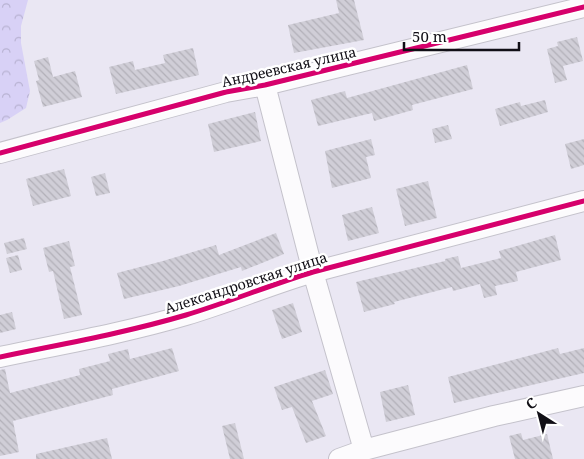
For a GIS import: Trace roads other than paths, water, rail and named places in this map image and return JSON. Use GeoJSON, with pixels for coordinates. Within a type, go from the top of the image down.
{"type":"FeatureCollection","features":[{"type":"Feature","properties":{"kind":"street","name":"Андреевская улица"},"geometry":{"type":"LineString","coordinates":[[0,153],[226,92],[265,86],[584,7]]}},
{"type":"Feature","properties":{"kind":"street"},"geometry":{"type":"LineString","coordinates":[[265,86],[313,272],[364,450]]}},
{"type":"Feature","properties":{"kind":"street","name":"Александровская улица"},"geometry":{"type":"LineString","coordinates":[[0,357],[110,334],[187,315],[271,284],[584,201]]}},
{"type":"Feature","properties":{"kind":"street"},"geometry":{"type":"LineString","coordinates":[[339,459],[364,450],[494,416],[584,396]]}}]}
